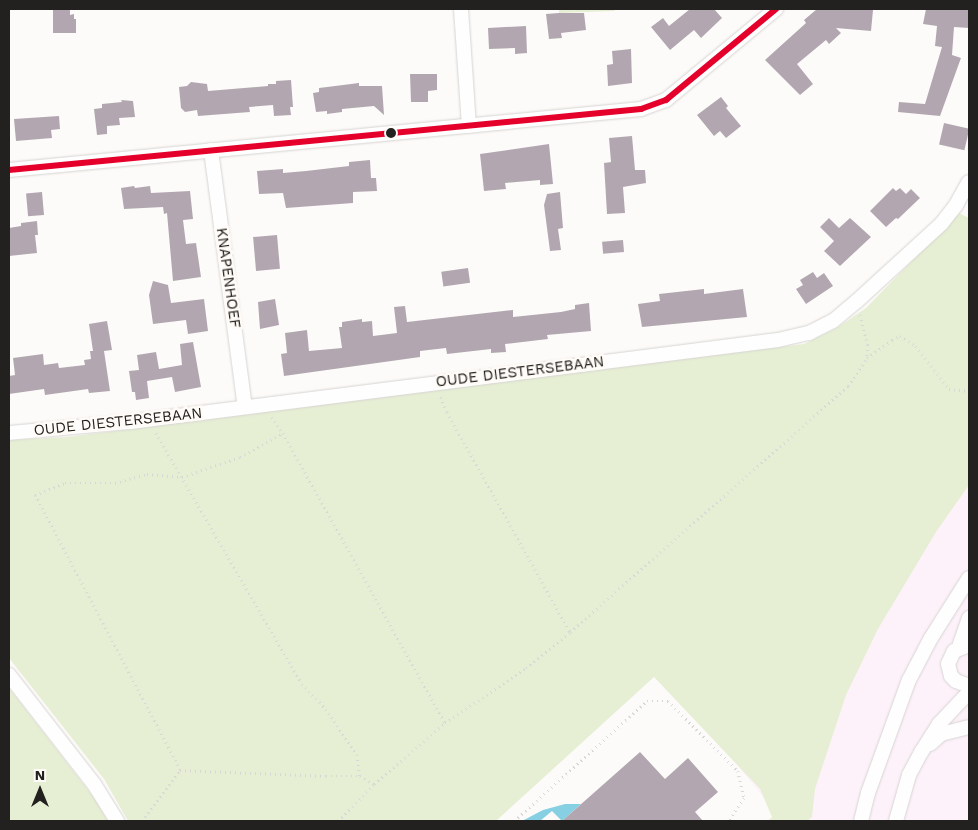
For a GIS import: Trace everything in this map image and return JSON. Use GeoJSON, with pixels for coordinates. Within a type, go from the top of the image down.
{"type":"FeatureCollection","features":[{"type":"Feature","properties":{"kind":"street"},"geometry":{"type":"LineString","coordinates":[[461,9],[469,126]]}},
{"type":"Feature","properties":{"kind":"street"},"geometry":{"type":"LineString","coordinates":[[9,170],[641,109],[654,105],[678,90],[776,9]]}},
{"type":"Feature","properties":{"kind":"street","name":"KNAPENHOEF"},"geometry":{"type":"LineString","coordinates":[[211,150],[245,407]]}},
{"type":"Feature","properties":{"kind":"street","name":"OUDE DIESTERSEBAAN"},"geometry":{"type":"LineString","coordinates":[[9,433],[148,420],[778,340],[809,333],[833,321],[942,223],[956,205],[969,182]]}},
{"type":"Feature","properties":{"kind":"street"},"geometry":{"type":"LineString","coordinates":[[861,821],[868,793],[908,680],[931,638],[969,578]]}},
{"type":"Feature","properties":{"kind":"street"},"geometry":{"type":"LineString","coordinates":[[969,618],[964,646],[950,657],[949,670],[956,681],[969,686]]}},
{"type":"Feature","properties":{"kind":"street"},"geometry":{"type":"LineString","coordinates":[[9,675],[94,784],[118,821]]}},
{"type":"Feature","properties":{"kind":"street"},"geometry":{"type":"LineString","coordinates":[[896,821],[908,775],[922,750],[940,724],[969,692]]}},
{"type":"Feature","properties":{"kind":"street"},"geometry":{"type":"LineString","coordinates":[[922,750],[941,734],[969,726]]}},
{"type":"Feature","properties":{"kind":"path"},"geometry":{"type":"LineString","coordinates":[[857,301],[868,345],[867,358]]}},
{"type":"Feature","properties":{"kind":"path"},"geometry":{"type":"LineString","coordinates":[[338,821],[374,784],[445,723],[526,668],[570,632],[848,386],[867,358],[900,336],[916,346],[949,389],[969,391]]}},
{"type":"Feature","properties":{"kind":"path"},"geometry":{"type":"LineString","coordinates":[[436,383],[447,412],[570,632]]}},
{"type":"Feature","properties":{"kind":"path"},"geometry":{"type":"LineString","coordinates":[[263,404],[283,433],[445,723]]}},
{"type":"Feature","properties":{"kind":"path"},"geometry":{"type":"LineString","coordinates":[[148,420],[302,684],[326,709],[357,755],[360,776]]}},
{"type":"Feature","properties":{"kind":"path"},"geometry":{"type":"LineString","coordinates":[[180,770],[35,495],[64,483],[115,483],[147,474],[182,477],[240,457],[283,433]]}},
{"type":"Feature","properties":{"kind":"path"},"geometry":{"type":"LineString","coordinates":[[514,821],[647,701],[668,701],[738,771],[744,798],[729,821]]}},
{"type":"Feature","properties":{"kind":"path"},"geometry":{"type":"LineString","coordinates":[[180,770],[360,776],[374,784]]}},
{"type":"Feature","properties":{"kind":"path"},"geometry":{"type":"LineString","coordinates":[[142,821],[180,770]]}},
{"type":"Feature","properties":{"kind":"shaded area"},"geometry":{"type":"Polygon","coordinates":[[[969,405],[969,821],[777,821],[780,818],[665,676],[969,405]]]}},
{"type":"Feature","properties":{"kind":"green space"},"geometry":{"type":"Polygon","coordinates":[[[559,9],[617,9],[614,11],[559,13],[559,9]]]}},
{"type":"Feature","properties":{"kind":"green space"},"geometry":{"type":"Polygon","coordinates":[[[959,213],[969,218],[969,485],[936,532],[878,629],[846,695],[815,789],[812,817],[807,821],[768,821],[772,817],[760,789],[654,677],[496,821],[128,821],[104,779],[9,658],[9,440],[67,437],[804,344],[835,329],[866,308],[959,213]]]}},
{"type":"Feature","properties":{"kind":"green space"},"geometry":{"type":"Polygon","coordinates":[[[9,688],[95,799],[108,821],[9,821],[9,688]]]}},
{"type":"Feature","properties":{"kind":"water"},"geometry":{"type":"Polygon","coordinates":[[[565,804],[581,804],[562,821],[552,811],[540,821],[522,821],[543,810],[565,804]]]}},
{"type":"Feature","properties":{"kind":"building"},"geometry":{"type":"Polygon","coordinates":[[[53,9],[70,9],[70,15],[74,14],[74,19],[76,19],[76,33],[53,33],[53,9]]]}},
{"type":"Feature","properties":{"kind":"building"},"geometry":{"type":"Polygon","coordinates":[[[690,9],[714,9],[722,18],[701,38],[694,30],[670,50],[651,27],[663,18],[669,26],[690,9]]]}},
{"type":"Feature","properties":{"kind":"building"},"geometry":{"type":"Polygon","coordinates":[[[817,9],[873,10],[871,31],[836,28],[841,33],[829,44],[826,40],[797,64],[813,84],[800,95],[765,60],[806,23],[804,20],[817,9]]]}},
{"type":"Feature","properties":{"kind":"building"},"geometry":{"type":"Polygon","coordinates":[[[926,9],[969,9],[969,28],[954,27],[952,55],[961,58],[940,116],[898,112],[899,102],[925,104],[942,47],[935,46],[937,26],[923,24],[926,9]]]}},
{"type":"Feature","properties":{"kind":"building"},"geometry":{"type":"Polygon","coordinates":[[[584,13],[586,30],[561,33],[562,38],[549,39],[546,14],[584,13]]]}},
{"type":"Feature","properties":{"kind":"building"},"geometry":{"type":"Polygon","coordinates":[[[526,26],[527,53],[515,54],[515,48],[489,49],[488,28],[526,26]]]}},
{"type":"Feature","properties":{"kind":"building"},"geometry":{"type":"Polygon","coordinates":[[[631,49],[632,83],[608,86],[607,65],[613,64],[612,51],[631,49]]]}},
{"type":"Feature","properties":{"kind":"building"},"geometry":{"type":"Polygon","coordinates":[[[410,74],[437,74],[437,90],[428,91],[428,102],[411,102],[410,74]]]}},
{"type":"Feature","properties":{"kind":"building"},"geometry":{"type":"Polygon","coordinates":[[[291,80],[293,107],[290,107],[291,115],[274,116],[273,105],[249,107],[250,112],[198,116],[197,110],[185,112],[181,108],[179,87],[187,86],[191,82],[207,84],[208,91],[268,86],[268,84],[276,84],[276,81],[291,80]]]}},
{"type":"Feature","properties":{"kind":"building"},"geometry":{"type":"Polygon","coordinates":[[[359,83],[359,86],[382,86],[384,115],[374,106],[342,109],[342,112],[327,114],[327,111],[316,112],[313,93],[319,92],[319,88],[359,83]]]}},
{"type":"Feature","properties":{"kind":"building"},"geometry":{"type":"Polygon","coordinates":[[[721,97],[728,106],[726,108],[741,126],[726,138],[720,131],[714,136],[697,115],[721,97]]]}},
{"type":"Feature","properties":{"kind":"building"},"geometry":{"type":"Polygon","coordinates":[[[121,100],[133,101],[135,117],[119,118],[120,125],[107,126],[107,134],[97,135],[94,109],[102,108],[102,104],[122,102],[121,100]]]}},
{"type":"Feature","properties":{"kind":"building"},"geometry":{"type":"Polygon","coordinates":[[[59,116],[60,129],[51,130],[52,138],[16,141],[14,119],[59,116]]]}},
{"type":"Feature","properties":{"kind":"building"},"geometry":{"type":"Polygon","coordinates":[[[944,123],[969,129],[964,150],[939,144],[944,123]]]}},
{"type":"Feature","properties":{"kind":"building"},"geometry":{"type":"Polygon","coordinates":[[[632,136],[635,170],[645,170],[646,183],[623,187],[625,213],[607,214],[604,163],[611,162],[609,138],[632,136]]]}},
{"type":"Feature","properties":{"kind":"building"},"geometry":{"type":"Polygon","coordinates":[[[549,144],[553,184],[540,185],[540,180],[505,183],[506,189],[484,191],[480,154],[549,144]]]}},
{"type":"Feature","properties":{"kind":"building"},"geometry":{"type":"Polygon","coordinates":[[[370,160],[371,178],[376,178],[377,191],[353,192],[353,203],[286,208],[283,193],[259,194],[257,171],[283,169],[283,173],[306,171],[349,166],[349,162],[370,160]]]}},
{"type":"Feature","properties":{"kind":"building"},"geometry":{"type":"Polygon","coordinates":[[[134,186],[135,188],[150,186],[151,193],[190,191],[193,219],[183,220],[186,244],[196,243],[201,277],[173,281],[167,213],[164,214],[163,207],[124,209],[121,188],[134,186]]]}},
{"type":"Feature","properties":{"kind":"building"},"geometry":{"type":"Polygon","coordinates":[[[893,188],[896,191],[900,188],[906,194],[911,189],[920,198],[898,219],[896,218],[886,227],[870,211],[893,188]]]}},
{"type":"Feature","properties":{"kind":"building"},"geometry":{"type":"Polygon","coordinates":[[[42,192],[44,215],[28,216],[26,193],[42,192]]]}},
{"type":"Feature","properties":{"kind":"building"},"geometry":{"type":"Polygon","coordinates":[[[560,192],[563,228],[558,229],[561,250],[550,251],[544,205],[547,194],[560,192]]]}},
{"type":"Feature","properties":{"kind":"building"},"geometry":{"type":"Polygon","coordinates":[[[829,218],[839,228],[850,218],[871,237],[840,266],[824,251],[834,241],[820,227],[829,218]]]}},
{"type":"Feature","properties":{"kind":"building"},"geometry":{"type":"Polygon","coordinates":[[[37,221],[38,235],[35,235],[37,253],[9,256],[9,228],[21,226],[21,223],[37,221]]]}},
{"type":"Feature","properties":{"kind":"building"},"geometry":{"type":"Polygon","coordinates":[[[277,235],[280,269],[256,271],[253,237],[277,235]]]}},
{"type":"Feature","properties":{"kind":"building"},"geometry":{"type":"Polygon","coordinates":[[[623,240],[624,252],[603,254],[602,242],[623,240]]]}},
{"type":"Feature","properties":{"kind":"building"},"geometry":{"type":"Polygon","coordinates":[[[468,268],[470,283],[443,287],[441,272],[468,268]]]}},
{"type":"Feature","properties":{"kind":"building"},"geometry":{"type":"Polygon","coordinates":[[[813,272],[817,278],[824,273],[833,286],[806,304],[796,289],[803,285],[800,280],[813,272]]]}},
{"type":"Feature","properties":{"kind":"building"},"geometry":{"type":"Polygon","coordinates":[[[153,281],[168,285],[171,303],[204,299],[208,331],[188,334],[186,320],[153,324],[149,295],[153,281]]]}},
{"type":"Feature","properties":{"kind":"building"},"geometry":{"type":"Polygon","coordinates":[[[704,289],[704,294],[743,289],[747,317],[642,327],[638,304],[660,301],[659,294],[704,289]]]}},
{"type":"Feature","properties":{"kind":"building"},"geometry":{"type":"Polygon","coordinates":[[[275,299],[279,325],[260,329],[258,302],[275,299]]]}},
{"type":"Feature","properties":{"kind":"building"},"geometry":{"type":"Polygon","coordinates":[[[589,303],[591,331],[547,335],[548,339],[505,344],[506,352],[491,353],[491,349],[447,354],[446,348],[420,351],[420,357],[284,376],[281,354],[287,353],[285,333],[307,330],[309,351],[342,348],[339,327],[342,327],[342,322],[362,319],[362,322],[372,321],[373,336],[397,333],[394,307],[405,306],[407,322],[513,310],[513,317],[561,312],[575,309],[575,305],[589,303]]]}},
{"type":"Feature","properties":{"kind":"building"},"geometry":{"type":"Polygon","coordinates":[[[107,321],[112,350],[104,351],[110,391],[89,393],[88,389],[45,395],[44,389],[9,394],[9,376],[15,375],[13,358],[43,354],[44,365],[58,363],[59,368],[85,365],[84,360],[91,359],[90,351],[93,351],[89,324],[107,321]]]}},
{"type":"Feature","properties":{"kind":"building"},"geometry":{"type":"Polygon","coordinates":[[[193,342],[201,387],[175,392],[172,377],[147,381],[149,398],[136,400],[135,392],[132,392],[129,371],[139,370],[137,355],[156,352],[159,369],[182,365],[180,344],[193,342]]]}},
{"type":"Feature","properties":{"kind":"building"},"geometry":{"type":"Polygon","coordinates":[[[640,752],[665,779],[688,758],[718,792],[695,812],[703,821],[562,821],[640,752]]]}},
{"type":"Feature","properties":{"kind":"transit line"},"geometry":{"type":"LineString","coordinates":[[9,170],[641,109],[666,100],[776,9]]}}]}
